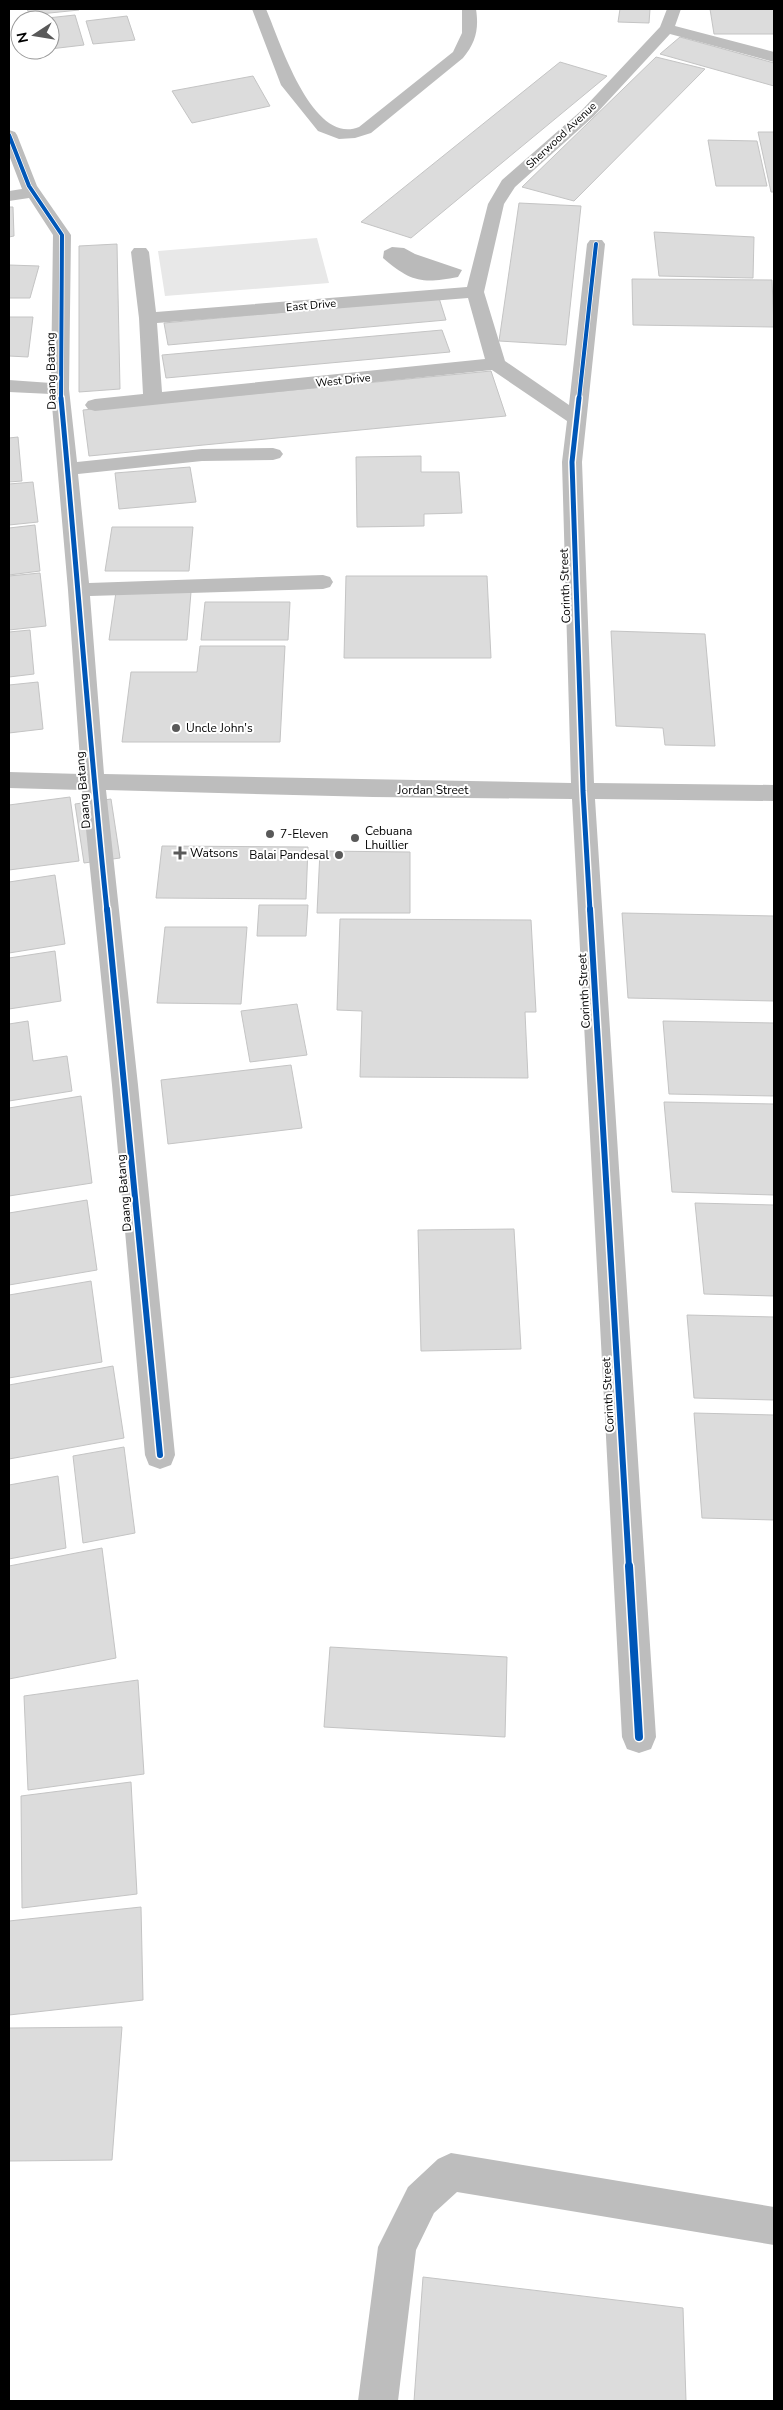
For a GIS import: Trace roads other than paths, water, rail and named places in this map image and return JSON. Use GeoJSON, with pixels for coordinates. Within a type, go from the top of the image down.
{"type":"FeatureCollection","features":[{"type":"Feature","properties":{"kind":"street"},"geometry":{"type":"LineString","coordinates":[[259,9],[285,77],[294,94],[324,128],[330,132],[347,135],[365,130],[468,44],[471,33],[469,9]]}},
{"type":"Feature","properties":{"kind":"street"},"geometry":{"type":"LineString","coordinates":[[674,9],[667,28],[774,57]]}},
{"type":"Feature","properties":{"kind":"street","name":"Sherwood Avenue"},"geometry":{"type":"LineString","coordinates":[[474,292],[496,204],[508,184],[588,113],[667,28]]}},
{"type":"Feature","properties":{"kind":"street","name":"Daang Batang"},"geometry":{"type":"LineString","coordinates":[[9,135],[26,178],[62,235],[60,389],[79,590],[93,782],[126,1094],[160,1455]]}},
{"type":"Feature","properties":{"kind":"street"},"geometry":{"type":"LineString","coordinates":[[9,196],[34,192]]}},
{"type":"Feature","properties":{"kind":"street","name":"Corinth Street"},"geometry":{"type":"LineString","coordinates":[[596,244],[572,462],[583,791],[639,1738]]}},
{"type":"Feature","properties":{"kind":"street"},"geometry":{"type":"LineString","coordinates":[[140,252],[148,318],[153,400]]}},
{"type":"Feature","properties":{"kind":"street"},"geometry":{"type":"LineString","coordinates":[[474,292],[496,364],[576,418]]}},
{"type":"Feature","properties":{"kind":"street","name":"East Drive"},"geometry":{"type":"LineString","coordinates":[[148,318],[474,292]]}},
{"type":"Feature","properties":{"kind":"street","name":"West Drive"},"geometry":{"type":"LineString","coordinates":[[95,405],[496,364]]}},
{"type":"Feature","properties":{"kind":"street"},"geometry":{"type":"LineString","coordinates":[[9,386],[60,389]]}},
{"type":"Feature","properties":{"kind":"street"},"geometry":{"type":"LineString","coordinates":[[68,469],[202,455],[272,454]]}},
{"type":"Feature","properties":{"kind":"street"},"geometry":{"type":"LineString","coordinates":[[79,590],[323,582]]}},
{"type":"Feature","properties":{"kind":"street","name":"Jordan Street"},"geometry":{"type":"LineString","coordinates":[[9,780],[372,789],[774,793]]}},
{"type":"Feature","properties":{"kind":"street"},"geometry":{"type":"LineString","coordinates":[[378,2401],[397,2247],[421,2200],[451,2172],[774,2226]]}},
{"type":"Feature","properties":{"kind":"place","name":"Uncle John's"},"geometry":{"type":"Point","coordinates":[176,728]}},
{"type":"Feature","properties":{"kind":"place","name":"7-Eleven"},"geometry":{"type":"Point","coordinates":[270,834]}},
{"type":"Feature","properties":{"kind":"place","name":"Cebuana Lhuillier"},"geometry":{"type":"Point","coordinates":[355,838]}},
{"type":"Feature","properties":{"kind":"place","name":"Watsons"},"geometry":{"type":"Point","coordinates":[180,853]}},
{"type":"Feature","properties":{"kind":"place","name":"Balai Pandesal"},"geometry":{"type":"Point","coordinates":[339,855]}}]}
